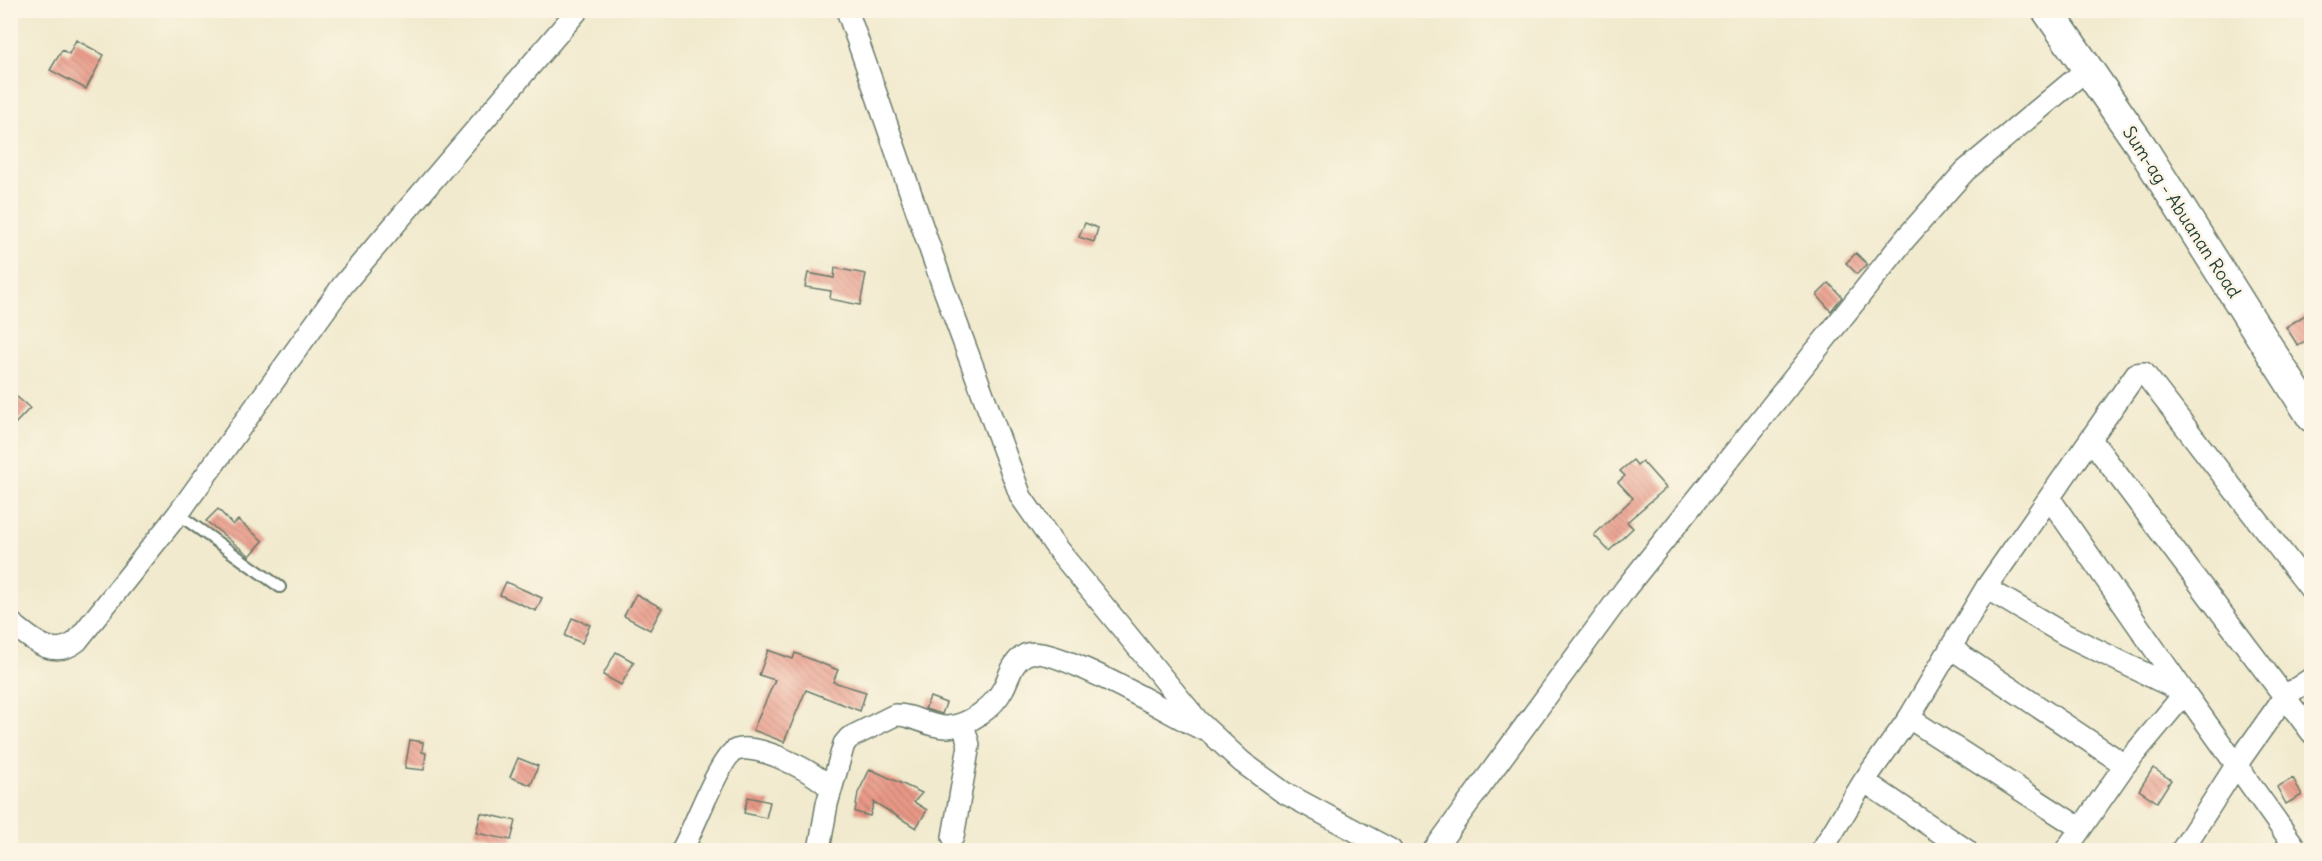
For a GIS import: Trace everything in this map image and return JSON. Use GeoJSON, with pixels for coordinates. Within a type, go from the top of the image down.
{"type":"FeatureCollection","features":[{"type":"Feature","properties":{"kind":"main road","name":"Sum-ag - Abuanan Road"},"geometry":{"type":"LineString","coordinates":[[2047,10],[2141,146],[2312,417]]}},
{"type":"Feature","properties":{"kind":"street"},"geometry":{"type":"LineString","coordinates":[[10,622],[44,645],[60,650],[67,649],[90,627],[178,514],[343,285],[578,10]]}},
{"type":"Feature","properties":{"kind":"street"},"geometry":{"type":"LineString","coordinates":[[847,10],[944,289],[1021,497],[1058,550],[1187,708],[1213,735],[1242,762],[1283,792],[1391,850]]}},
{"type":"Feature","properties":{"kind":"street"},"geometry":{"type":"LineString","coordinates":[[1434,850],[1626,588],[1905,239],[1965,171],[2087,69]]}},
{"type":"Feature","properties":{"kind":"street"},"geometry":{"type":"LineString","coordinates":[[1823,850],[1864,781],[1909,718],[1952,649],[1986,588],[2092,441],[2136,374],[2144,373],[2312,591]]}},
{"type":"Feature","properties":{"kind":"street"},"geometry":{"type":"LineString","coordinates":[[2092,441],[2312,733]]}},
{"type":"Feature","properties":{"kind":"street"},"geometry":{"type":"LineString","coordinates":[[2050,499],[2237,764],[2288,846]]}},
{"type":"Feature","properties":{"kind":"street"},"geometry":{"type":"LineString","coordinates":[[1986,588],[2064,634],[2185,693]]}},
{"type":"Feature","properties":{"kind":"street"},"geometry":{"type":"LineString","coordinates":[[1952,649],[2125,765]]}},
{"type":"Feature","properties":{"kind":"street"},"geometry":{"type":"LineString","coordinates":[[819,850],[831,789],[844,744],[849,738],[885,718],[901,715],[946,727],[963,724],[996,700],[1015,664],[1023,656],[1038,652],[1115,683],[1213,735]]}},
{"type":"Feature","properties":{"kind":"street"},"geometry":{"type":"LineString","coordinates":[[2182,850],[2237,764],[2286,696],[2312,678]]}},
{"type":"Feature","properties":{"kind":"street"},"geometry":{"type":"LineString","coordinates":[[2066,850],[2125,765],[2185,693]]}},
{"type":"Feature","properties":{"kind":"street"},"geometry":{"type":"LineString","coordinates":[[1909,718],[2080,828]]}},
{"type":"Feature","properties":{"kind":"street"},"geometry":{"type":"LineString","coordinates":[[953,837],[969,745],[963,724]]}},
{"type":"Feature","properties":{"kind":"street"},"geometry":{"type":"LineString","coordinates":[[682,850],[702,812],[722,763],[729,754],[737,750],[771,754],[822,779],[831,789]]}},
{"type":"Feature","properties":{"kind":"street"},"geometry":{"type":"LineString","coordinates":[[1864,781],[1966,850]]}},
{"type":"Feature","properties":{"kind":"lane"},"geometry":{"type":"LineString","coordinates":[[178,514],[280,587]]}},
{"type":"Feature","properties":{"kind":"building"},"geometry":{"type":"Polygon","coordinates":[[[76,40],[104,55],[86,89],[50,70],[62,50],[69,54],[76,40]]]}},
{"type":"Feature","properties":{"kind":"building"},"geometry":{"type":"Polygon","coordinates":[[[1085,223],[1098,228],[1094,242],[1079,237],[1085,223]]]}},
{"type":"Feature","properties":{"kind":"building"},"geometry":{"type":"Polygon","coordinates":[[[1856,253],[1867,264],[1857,274],[1846,263],[1856,253]]]}},
{"type":"Feature","properties":{"kind":"building"},"geometry":{"type":"Polygon","coordinates":[[[835,268],[866,274],[860,305],[830,299],[831,291],[805,287],[808,273],[834,278],[835,268]]]}},
{"type":"Feature","properties":{"kind":"building"},"geometry":{"type":"Polygon","coordinates":[[[1829,283],[1842,297],[1831,311],[1817,295],[1829,283]]]}},
{"type":"Feature","properties":{"kind":"building"},"geometry":{"type":"Polygon","coordinates":[[[2305,315],[2312,325],[2312,338],[2298,346],[2286,327],[2305,315]]]}},
{"type":"Feature","properties":{"kind":"building"},"geometry":{"type":"Polygon","coordinates":[[[10,391],[30,408],[10,429],[10,391]]]}},
{"type":"Feature","properties":{"kind":"building"},"geometry":{"type":"Polygon","coordinates":[[[1633,460],[1637,465],[1642,461],[1666,488],[1627,522],[1633,528],[1609,551],[1594,535],[1633,498],[1618,482],[1625,476],[1620,471],[1633,460]]]}},
{"type":"Feature","properties":{"kind":"building"},"geometry":{"type":"Polygon","coordinates":[[[218,509],[233,525],[238,520],[263,541],[250,556],[206,521],[218,509]]]}},
{"type":"Feature","properties":{"kind":"building"},"geometry":{"type":"Polygon","coordinates":[[[506,582],[542,598],[536,611],[500,595],[506,582]]]}},
{"type":"Feature","properties":{"kind":"building"},"geometry":{"type":"Polygon","coordinates":[[[636,594],[662,608],[650,630],[624,616],[636,594]]]}},
{"type":"Feature","properties":{"kind":"building"},"geometry":{"type":"Polygon","coordinates":[[[572,618],[590,625],[582,643],[565,636],[572,618]]]}},
{"type":"Feature","properties":{"kind":"building"},"geometry":{"type":"Polygon","coordinates":[[[768,650],[793,659],[795,653],[838,670],[833,682],[866,692],[860,711],[806,690],[784,742],[753,730],[775,680],[759,675],[768,650]]]}},
{"type":"Feature","properties":{"kind":"building"},"geometry":{"type":"Polygon","coordinates":[[[616,652],[634,662],[621,685],[603,675],[616,652]]]}},
{"type":"Feature","properties":{"kind":"building"},"geometry":{"type":"Polygon","coordinates":[[[930,697],[946,703],[942,714],[925,709],[930,697]]]}},
{"type":"Feature","properties":{"kind":"building"},"geometry":{"type":"Polygon","coordinates":[[[410,740],[423,742],[422,752],[426,753],[424,770],[405,768],[410,740]]]}},
{"type":"Feature","properties":{"kind":"building"},"geometry":{"type":"Polygon","coordinates":[[[518,758],[538,766],[531,785],[510,777],[518,758]]]}},
{"type":"Feature","properties":{"kind":"building"},"geometry":{"type":"Polygon","coordinates":[[[2153,768],[2171,780],[2157,802],[2139,790],[2153,768]]]}},
{"type":"Feature","properties":{"kind":"building"},"geometry":{"type":"Polygon","coordinates":[[[870,769],[922,793],[914,802],[927,810],[916,828],[874,802],[870,816],[855,812],[858,793],[870,769]]]}},
{"type":"Feature","properties":{"kind":"building"},"geometry":{"type":"Polygon","coordinates":[[[2293,778],[2302,795],[2286,804],[2277,787],[2293,778]]]}},
{"type":"Feature","properties":{"kind":"building"},"geometry":{"type":"Polygon","coordinates":[[[748,797],[770,802],[766,818],[744,813],[748,797]]]}},
{"type":"Feature","properties":{"kind":"building"},"geometry":{"type":"Polygon","coordinates":[[[481,813],[516,821],[511,840],[476,833],[481,813]]]}}]}
